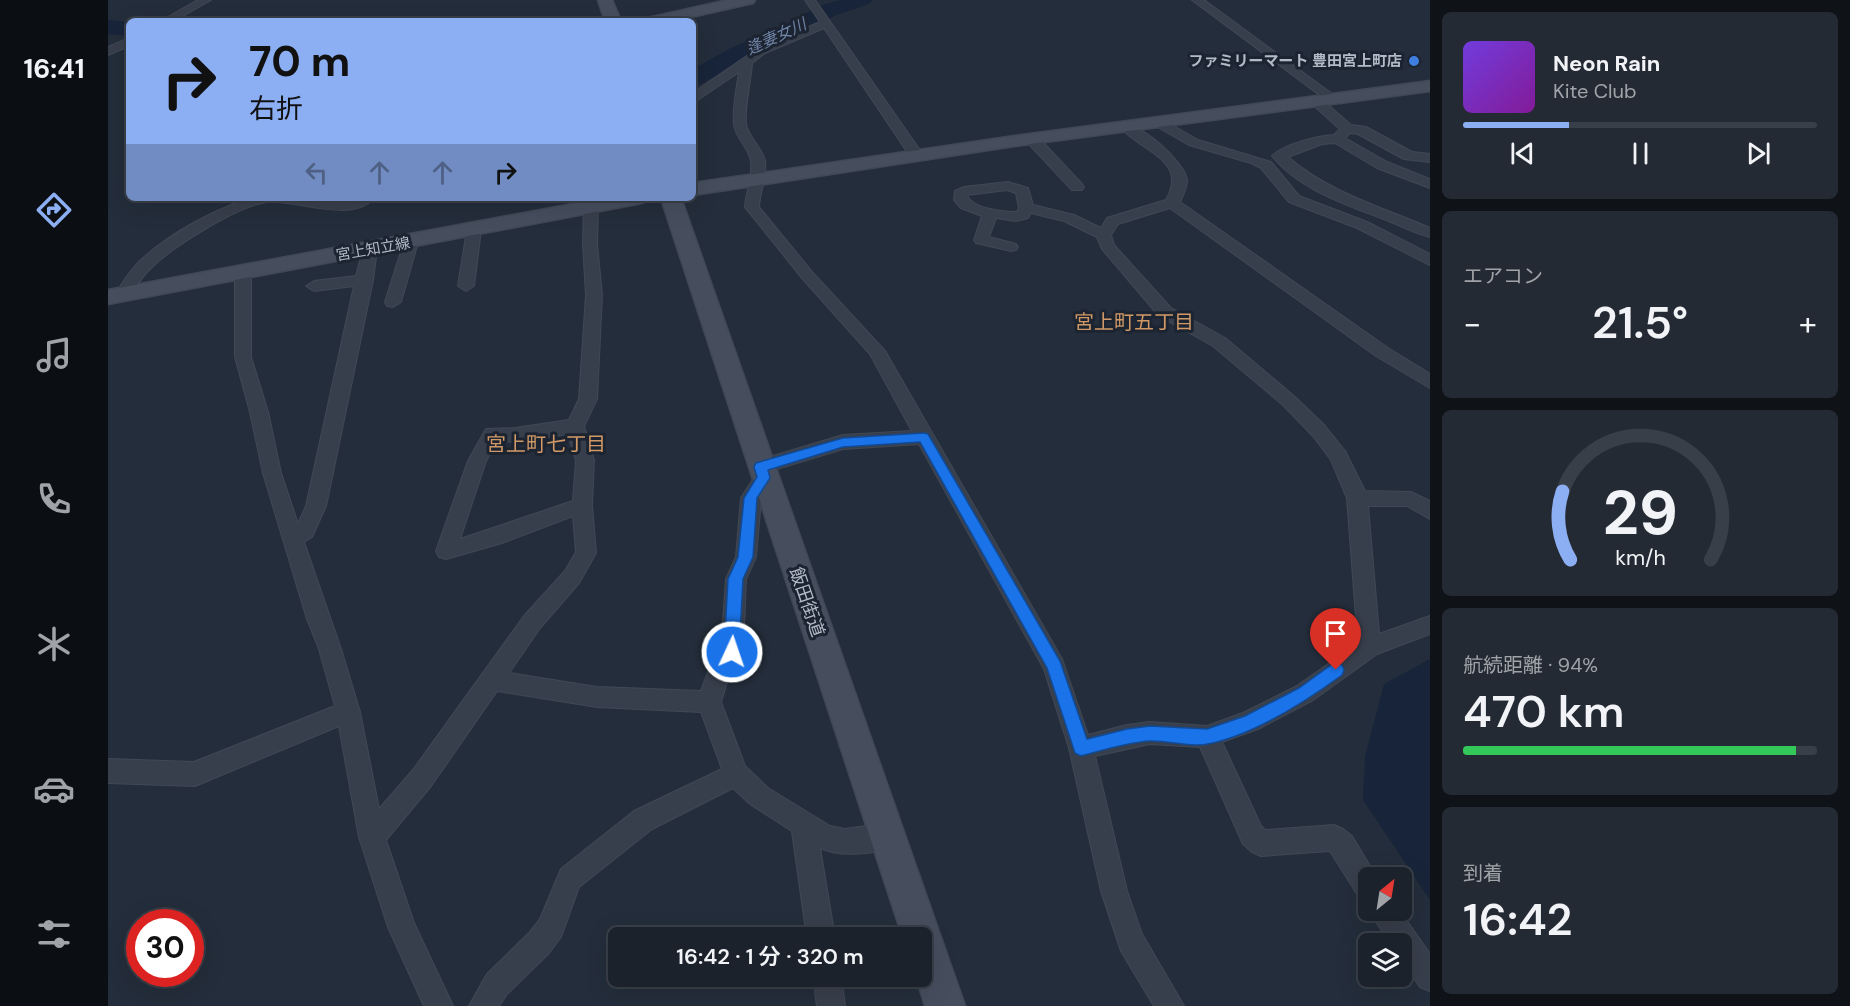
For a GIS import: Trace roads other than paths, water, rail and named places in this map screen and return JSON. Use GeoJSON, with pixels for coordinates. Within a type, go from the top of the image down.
{"type":"FeatureCollection","features":[{"type":"Feature","properties":{"kind":"main road"},"geometry":{"type":"LineString","coordinates":[[605,0],[612,18]]}},
{"type":"Feature","properties":{"kind":"main road"},"geometry":{"type":"LineString","coordinates":[[667,18],[748,0]]}},
{"type":"Feature","properties":{"kind":"main road"},"geometry":{"type":"LineString","coordinates":[[696,189],[1032,139],[1430,86]]}},
{"type":"Feature","properties":{"kind":"main road","name":"宮上知立線"},"geometry":{"type":"LineString","coordinates":[[116,295],[411,242],[617,201]]}},
{"type":"Feature","properties":{"kind":"main road","name":"飯田街道"},"geometry":{"type":"LineString","coordinates":[[672,201],[762,472],[945,1006]]}},
{"type":"Feature","properties":{"kind":"street"},"geometry":{"type":"LineString","coordinates":[[172,18],[206,0]]}},
{"type":"Feature","properties":{"kind":"street"},"geometry":{"type":"LineString","coordinates":[[1197,0],[1325,100],[1347,129],[1361,130],[1409,156],[1430,158]]}},
{"type":"Feature","properties":{"kind":"street"},"geometry":{"type":"LineString","coordinates":[[812,3],[917,156]]}},
{"type":"Feature","properties":{"kind":"street"},"geometry":{"type":"LineString","coordinates":[[696,97],[761,51],[825,23]]}},
{"type":"Feature","properties":{"kind":"street"},"geometry":{"type":"LineString","coordinates":[[108,52],[126,43]]}},
{"type":"Feature","properties":{"kind":"street"},"geometry":{"type":"LineString","coordinates":[[746,63],[740,124],[746,140],[758,158],[759,180],[753,189],[752,207],[807,274],[877,351],[1054,666],[1081,748],[1114,891],[1127,931],[1170,1006]]}},
{"type":"Feature","properties":{"kind":"street"},"geometry":{"type":"LineString","coordinates":[[1161,123],[1184,139],[1266,165],[1294,198],[1362,225],[1430,261]]}},
{"type":"Feature","properties":{"kind":"street"},"geometry":{"type":"LineString","coordinates":[[1127,128],[1178,168],[1180,190],[1172,203],[1112,220],[1104,235],[1107,246],[1165,312],[1219,342],[1247,363],[1319,430],[1338,456],[1354,487],[1357,498],[1369,647]]}},
{"type":"Feature","properties":{"kind":"street"},"geometry":{"type":"LineString","coordinates":[[1337,139],[1347,129]]}},
{"type":"Feature","properties":{"kind":"street"},"geometry":{"type":"LineString","coordinates":[[1032,139],[1077,188]]}},
{"type":"Feature","properties":{"kind":"street"},"geometry":{"type":"LineString","coordinates":[[1430,184],[1382,165],[1337,139],[1320,140],[1279,156],[1332,191],[1430,232]]}},
{"type":"Feature","properties":{"kind":"street"},"geometry":{"type":"LineString","coordinates":[[1012,186],[1023,191],[1026,208],[1023,215],[1019,217],[966,207],[959,200],[960,194],[964,191],[1012,186]]}},
{"type":"Feature","properties":{"kind":"street"},"geometry":{"type":"LineString","coordinates":[[116,295],[147,262],[172,243],[257,201]]}},
{"type":"Feature","properties":{"kind":"street"},"geometry":{"type":"LineString","coordinates":[[290,201],[319,205],[362,201]]}},
{"type":"Feature","properties":{"kind":"street"},"geometry":{"type":"LineString","coordinates":[[1172,203],[1373,346],[1430,382]]}},
{"type":"Feature","properties":{"kind":"street"},"geometry":{"type":"LineString","coordinates":[[372,837],[422,778],[532,622],[572,578],[586,553],[582,505],[585,460],[575,426],[588,399],[594,295],[590,244],[591,205]]}},
{"type":"Feature","properties":{"kind":"street"},"geometry":{"type":"LineString","coordinates":[[1026,208],[1069,218],[1104,235]]}},
{"type":"Feature","properties":{"kind":"street"},"geometry":{"type":"LineString","coordinates":[[991,212],[981,240],[1011,247]]}},
{"type":"Feature","properties":{"kind":"street"},"geometry":{"type":"LineString","coordinates":[[466,286],[474,230]]}},
{"type":"Feature","properties":{"kind":"street"},"geometry":{"type":"LineString","coordinates":[[393,302],[411,242]]}},
{"type":"Feature","properties":{"kind":"street"},"geometry":{"type":"LineString","coordinates":[[292,540],[305,531],[315,506],[365,280],[369,249]]}},
{"type":"Feature","properties":{"kind":"street"},"geometry":{"type":"LineString","coordinates":[[243,271],[243,357],[259,412],[272,473],[292,540],[330,649],[348,712],[372,837],[402,927],[439,1006]]}},
{"type":"Feature","properties":{"kind":"street"},"geometry":{"type":"LineString","coordinates":[[314,286],[365,280]]}},
{"type":"Feature","properties":{"kind":"street"},"geometry":{"type":"LineString","coordinates":[[575,426],[515,435],[492,434],[477,461],[446,551],[505,533],[582,505]]}},
{"type":"Feature","properties":{"kind":"street"},"geometry":{"type":"LineString","coordinates":[[888,836],[845,842],[826,838],[759,796],[736,774],[709,702],[719,671],[732,652],[736,579],[746,557],[751,498],[762,472],[843,442],[924,437]]}},
{"type":"Feature","properties":{"kind":"street"},"geometry":{"type":"LineString","coordinates":[[1357,498],[1411,499],[1430,511]]}},
{"type":"Feature","properties":{"kind":"street"},"geometry":{"type":"LineString","coordinates":[[1081,748],[1127,736],[1150,734],[1207,737],[1250,722],[1305,693],[1369,647],[1430,625]]}},
{"type":"Feature","properties":{"kind":"street"},"geometry":{"type":"LineString","coordinates":[[492,680],[597,697],[709,702]]}},
{"type":"Feature","properties":{"kind":"street"},"geometry":{"type":"LineString","coordinates":[[108,771],[195,774],[281,737],[348,712]]}},
{"type":"Feature","properties":{"kind":"street"},"geometry":{"type":"LineString","coordinates":[[1207,737],[1252,835],[1261,843],[1334,838],[1343,845],[1358,871]]}},
{"type":"Feature","properties":{"kind":"street"},"geometry":{"type":"LineString","coordinates":[[483,1006],[497,984],[539,944],[551,927],[570,878],[642,820],[736,774]]}},
{"type":"Feature","properties":{"kind":"street"},"geometry":{"type":"LineString","coordinates":[[804,825],[819,927]]}},
{"type":"Feature","properties":{"kind":"street"},"geometry":{"type":"LineString","coordinates":[[1390,921],[1430,977]]}},
{"type":"Feature","properties":{"kind":"street"},"geometry":{"type":"LineString","coordinates":[[828,987],[831,1006]]}},
{"type":"Feature","properties":{"kind":"water"},"geometry":{"type":"Polygon","coordinates":[[[1430,659],[1430,900],[1412,873],[1412,867],[1408,867],[1363,800],[1365,756],[1384,684],[1430,659]]]}},
{"type":"Feature","properties":{"kind":"waterway","name":"逢妻女川"},"geometry":{"type":"LineString","coordinates":[[696,77],[737,54],[798,28],[826,11],[862,0]]}},
{"type":"Feature","properties":{"kind":"waterway","name":"逢妻女川"},"geometry":{"type":"LineString","coordinates":[[108,27],[126,29]]}},
{"type":"Feature","properties":{"kind":"place","name":"ファミリーマート 豊田宮上町店"},"geometry":{"type":"Point","coordinates":[1414,61]}},
{"type":"Feature","properties":{"kind":"district","name":"宮上町五丁目"},"geometry":{"type":"Point","coordinates":[1134,322]}},
{"type":"Feature","properties":{"kind":"district","name":"宮上町七丁目"},"geometry":{"type":"Point","coordinates":[546,444]}}]}
